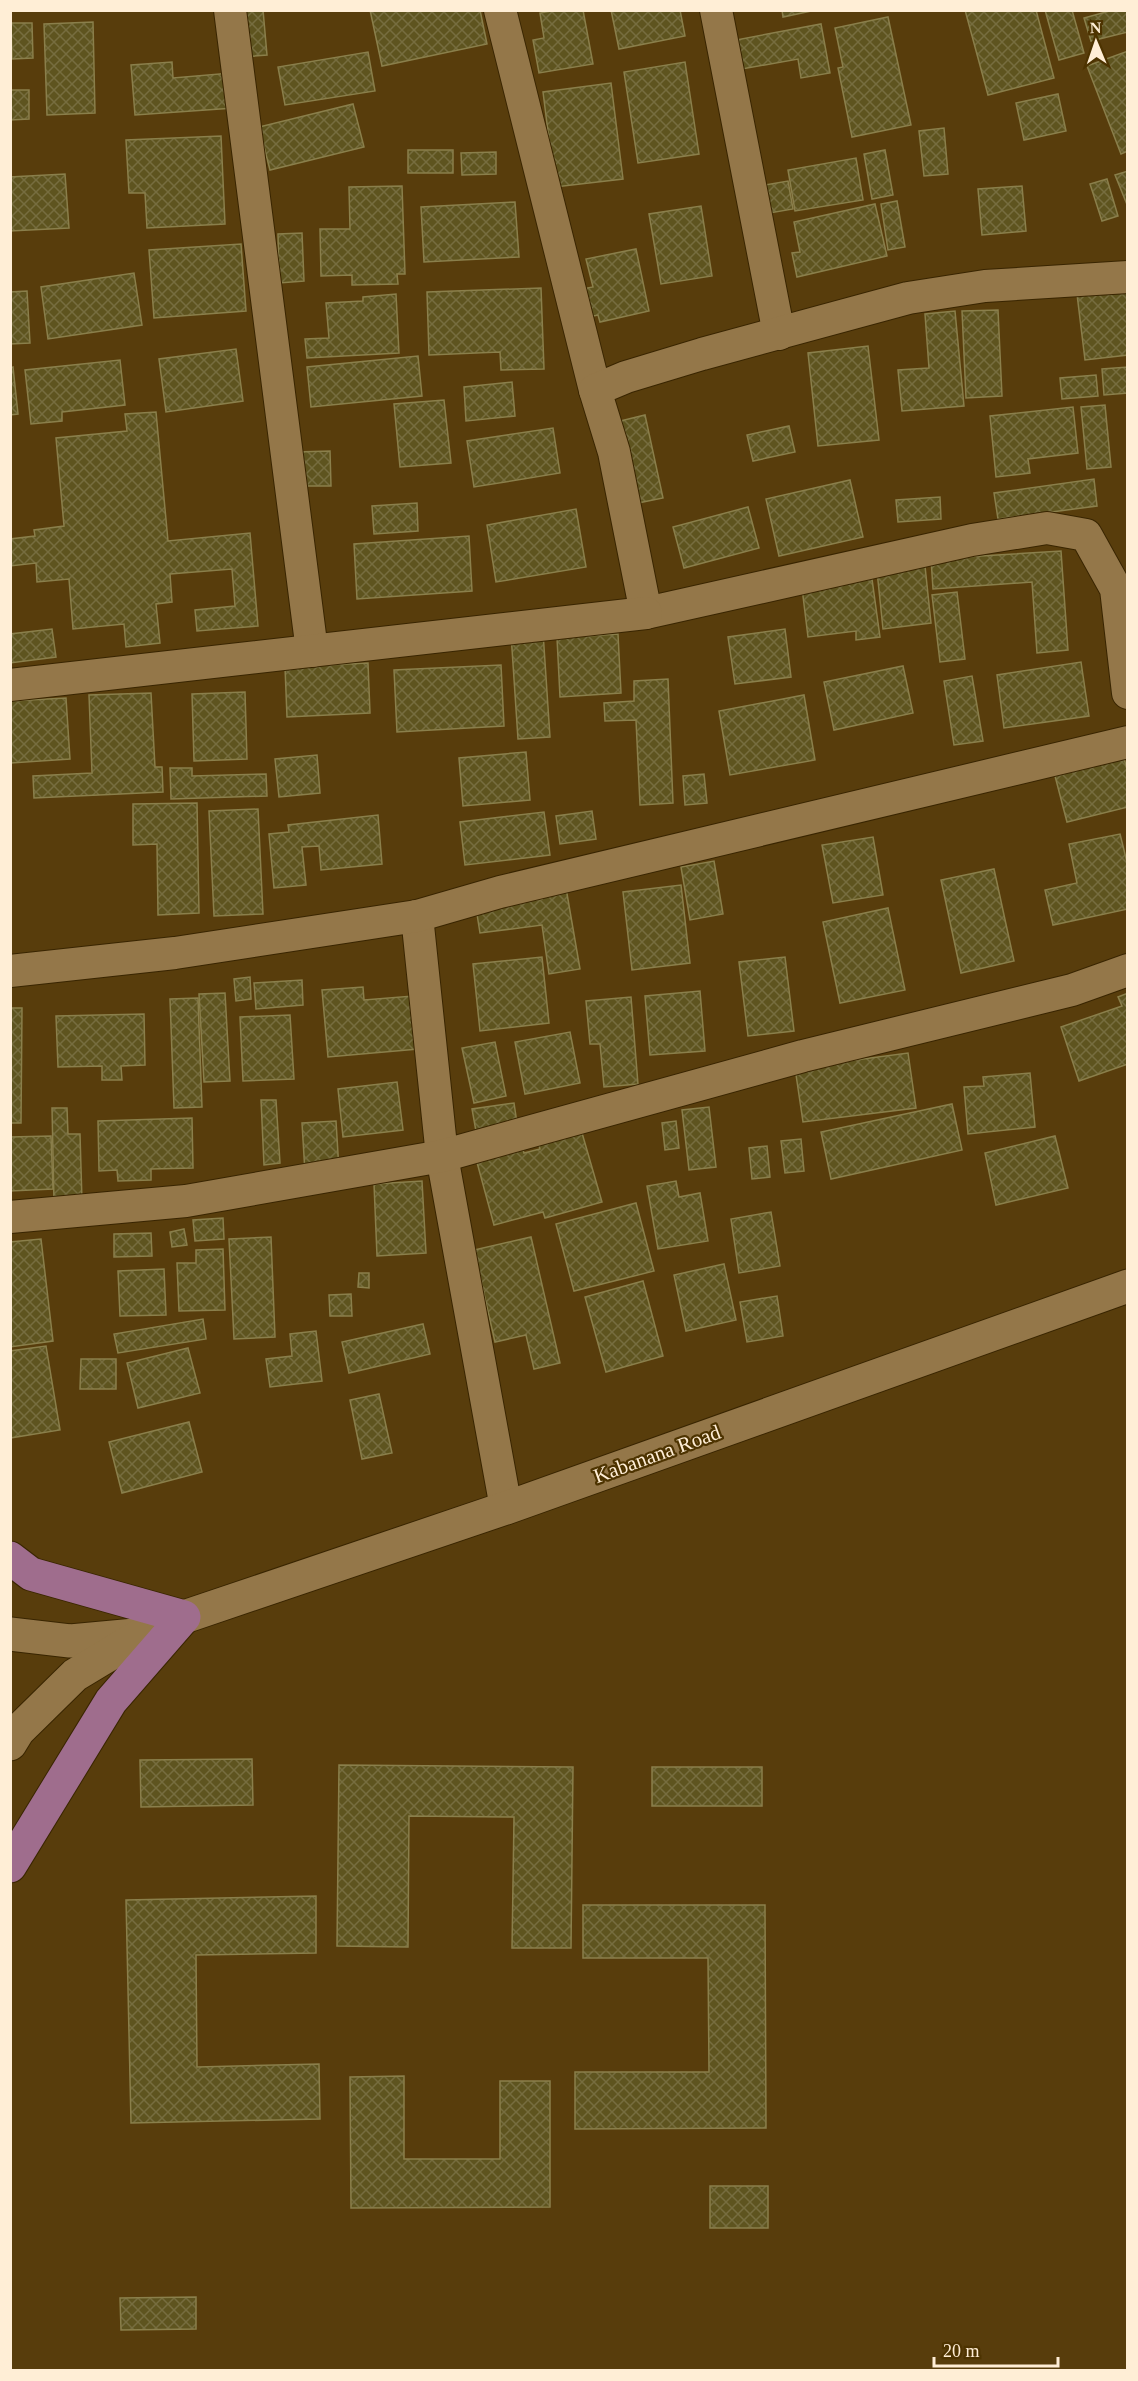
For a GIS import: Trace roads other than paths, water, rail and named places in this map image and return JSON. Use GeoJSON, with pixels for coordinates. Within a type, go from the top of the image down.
{"type":"FeatureCollection","features":[{"type":"Feature","properties":{"kind":"main road"},"geometry":{"type":"LineString","coordinates":[[10,1558],[31,1574],[184,1617],[111,1701],[10,1866]]}},
{"type":"Feature","properties":{"kind":"street"},"geometry":{"type":"LineString","coordinates":[[230,10],[312,651]]}},
{"type":"Feature","properties":{"kind":"street"},"geometry":{"type":"LineString","coordinates":[[500,10],[596,390],[614,452],[646,614]]}},
{"type":"Feature","properties":{"kind":"street"},"geometry":{"type":"LineString","coordinates":[[716,10],[779,334]]}},
{"type":"Feature","properties":{"kind":"street"},"geometry":{"type":"LineString","coordinates":[[596,390],[626,377],[919,296],[985,286],[1128,277]]}},
{"type":"Feature","properties":{"kind":"street"},"geometry":{"type":"LineString","coordinates":[[10,685],[646,614],[972,540],[1047,528],[1086,536],[1116,590],[1128,693]]}},
{"type":"Feature","properties":{"kind":"street"},"geometry":{"type":"LineString","coordinates":[[10,971],[175,953],[417,916],[500,892],[1128,742]]}},
{"type":"Feature","properties":{"kind":"street"},"geometry":{"type":"LineString","coordinates":[[417,916],[442,1156],[506,1508]]}},
{"type":"Feature","properties":{"kind":"street"},"geometry":{"type":"LineString","coordinates":[[10,1217],[186,1201],[442,1156],[803,1056],[1072,990],[1128,970]]}},
{"type":"Feature","properties":{"kind":"street","name":"Kabanana Road"},"geometry":{"type":"LineString","coordinates":[[184,1617],[506,1508],[1128,1286]]}},
{"type":"Feature","properties":{"kind":"street"},"geometry":{"type":"LineString","coordinates":[[10,1744],[18,1731],[75,1675],[143,1634],[184,1617]]}},
{"type":"Feature","properties":{"kind":"street"},"geometry":{"type":"LineString","coordinates":[[10,1634],[70,1641],[143,1634]]}}]}
